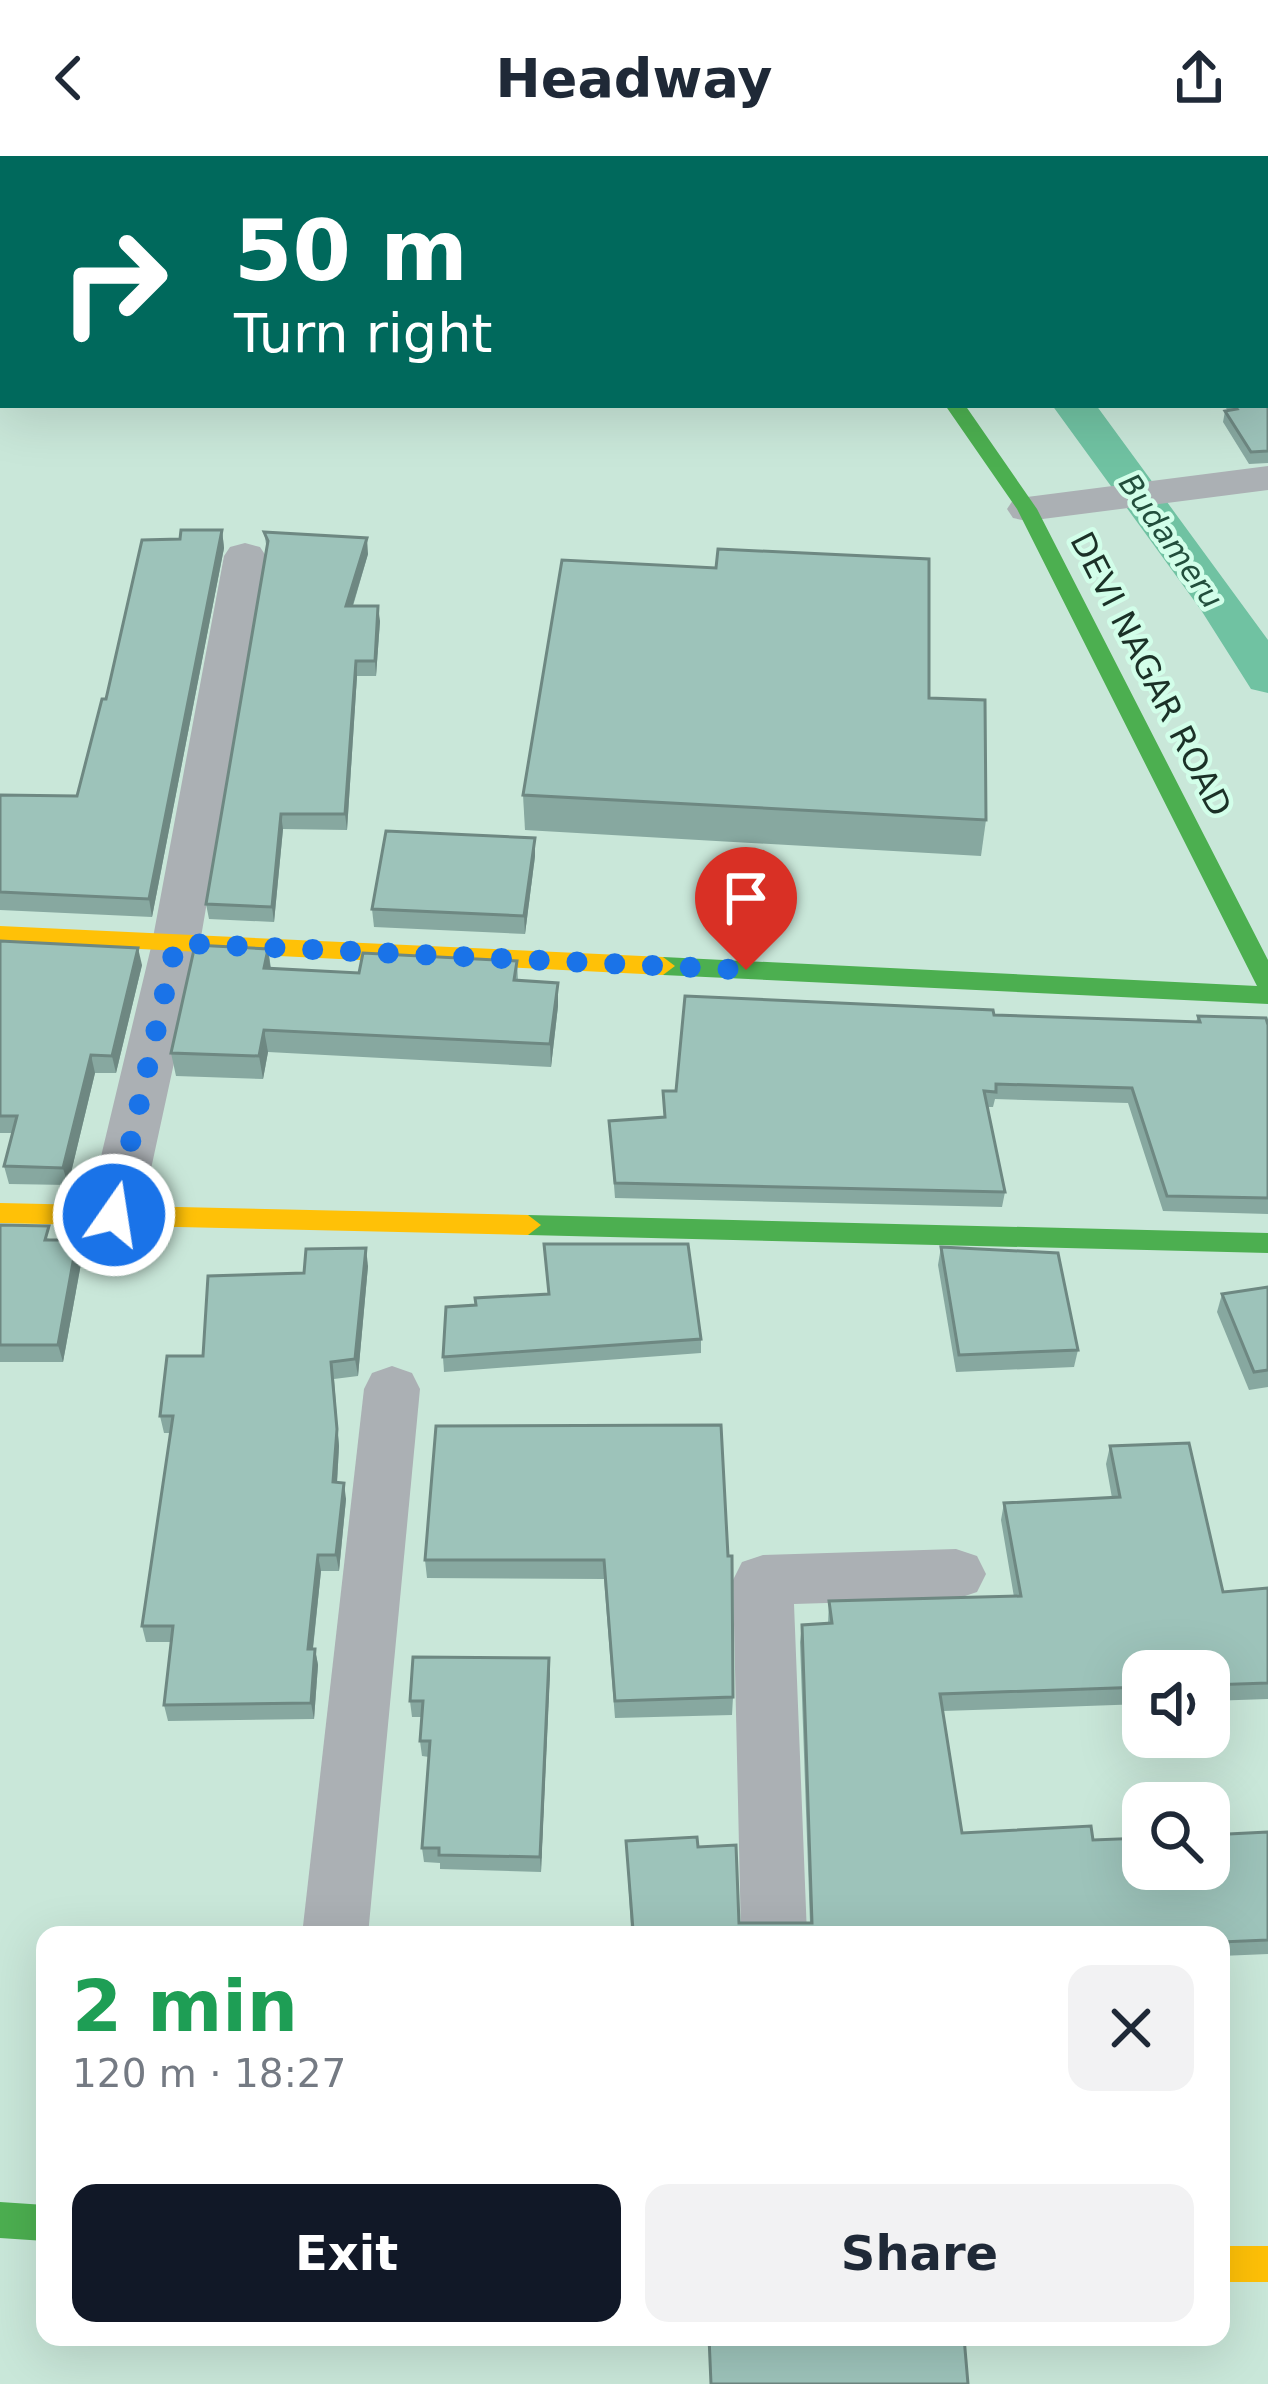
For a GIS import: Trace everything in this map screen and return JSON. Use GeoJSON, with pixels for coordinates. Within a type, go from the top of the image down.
{"type":"FeatureCollection","features":[{"type":"Feature","properties":{"kind":"street","name":"DEVI NAGAR ROAD"},"geometry":{"type":"LineString","coordinates":[[957,408],[1027,508],[1268,984]]}},
{"type":"Feature","properties":{"kind":"street"},"geometry":{"type":"LineString","coordinates":[[1027,508],[1266,478]]}},
{"type":"Feature","properties":{"kind":"street"},"geometry":{"type":"LineString","coordinates":[[114,1215],[176,943],[245,556]]}},
{"type":"Feature","properties":{"kind":"street"},"geometry":{"type":"LineString","coordinates":[[0,934],[1268,994]]}},
{"type":"Feature","properties":{"kind":"street"},"geometry":{"type":"LineString","coordinates":[[0,1213],[1268,1243]]}},
{"type":"Feature","properties":{"kind":"street"},"geometry":{"type":"LineString","coordinates":[[336,1926],[392,1389]]}},
{"type":"Feature","properties":{"kind":"street"},"geometry":{"type":"LineString","coordinates":[[774,1926],[764,1580],[956,1574]]}},
{"type":"Feature","properties":{"kind":"street"},"geometry":{"type":"LineString","coordinates":[[0,2220],[36,2222]]}},
{"type":"Feature","properties":{"kind":"street"},"geometry":{"type":"LineString","coordinates":[[1230,2264],[1268,2264]]}},
{"type":"Feature","properties":{"kind":"building"},"geometry":{"type":"Polygon","coordinates":[[[1268,408],[1268,451],[1251,452],[1225,411],[1268,408]]]}},
{"type":"Feature","properties":{"kind":"building"},"geometry":{"type":"Polygon","coordinates":[[[181,530],[222,530],[149,899],[0,892],[0,795],[77,796],[102,699],[106,699],[142,540],[180,539],[181,530]]]}},
{"type":"Feature","properties":{"kind":"building"},"geometry":{"type":"Polygon","coordinates":[[[264,532],[367,538],[346,606],[378,606],[375,661],[356,661],[345,814],[281,814],[272,907],[206,904],[268,541],[264,532]]]}},
{"type":"Feature","properties":{"kind":"building"},"geometry":{"type":"Polygon","coordinates":[[[718,549],[929,559],[929,698],[985,700],[986,820],[523,795],[562,560],[716,568],[718,549]]]}},
{"type":"Feature","properties":{"kind":"building"},"geometry":{"type":"Polygon","coordinates":[[[386,831],[535,838],[524,916],[372,909],[386,831]]]}},
{"type":"Feature","properties":{"kind":"building"},"geometry":{"type":"Polygon","coordinates":[[[0,941],[138,948],[112,1056],[91,1055],[63,1168],[4,1166],[17,1116],[0,1116],[0,941]]]}},
{"type":"Feature","properties":{"kind":"building"},"geometry":{"type":"Polygon","coordinates":[[[195,945],[268,949],[264,968],[359,973],[363,953],[517,961],[514,980],[558,983],[550,1044],[264,1030],[259,1056],[171,1053],[195,945]]]}},
{"type":"Feature","properties":{"kind":"building"},"geometry":{"type":"Polygon","coordinates":[[[685,996],[993,1010],[994,1015],[1200,1022],[1198,1016],[1266,1018],[1268,1198],[1167,1196],[1132,1088],[996,1084],[996,1092],[984,1091],[1005,1192],[615,1183],[609,1121],[665,1117],[663,1091],[676,1091],[685,996]]]}},
{"type":"Feature","properties":{"kind":"building"},"geometry":{"type":"Polygon","coordinates":[[[0,1225],[49,1226],[45,1240],[77,1240],[58,1345],[0,1345],[0,1225]]]}},
{"type":"Feature","properties":{"kind":"building"},"geometry":{"type":"Polygon","coordinates":[[[544,1244],[688,1244],[701,1339],[443,1357],[446,1307],[476,1305],[475,1298],[549,1294],[544,1244]]]}},
{"type":"Feature","properties":{"kind":"building"},"geometry":{"type":"Polygon","coordinates":[[[941,1247],[1058,1253],[1078,1350],[959,1355],[941,1247]]]}},
{"type":"Feature","properties":{"kind":"building"},"geometry":{"type":"Polygon","coordinates":[[[366,1248],[355,1359],[331,1362],[337,1429],[333,1482],[344,1483],[336,1555],[318,1555],[308,1649],[315,1649],[311,1703],[164,1705],[173,1626],[142,1626],[173,1416],[160,1416],[167,1356],[203,1356],[208,1276],[304,1273],[306,1249],[366,1248]]]}},
{"type":"Feature","properties":{"kind":"building"},"geometry":{"type":"Polygon","coordinates":[[[1268,1287],[1268,1370],[1254,1372],[1222,1294],[1268,1287]]]}},
{"type":"Feature","properties":{"kind":"building"},"geometry":{"type":"Polygon","coordinates":[[[721,1425],[728,1556],[732,1556],[733,1697],[615,1701],[604,1560],[425,1560],[436,1426],[721,1425]]]}},
{"type":"Feature","properties":{"kind":"building"},"geometry":{"type":"Polygon","coordinates":[[[1189,1443],[1223,1592],[1268,1588],[1268,1683],[1230,1684],[1230,1650],[1122,1650],[1122,1688],[940,1694],[962,1833],[1091,1826],[1093,1840],[1122,1839],[1122,1890],[1230,1890],[1230,1834],[1268,1832],[1268,1940],[1230,1942],[1230,1926],[633,1926],[626,1841],[697,1837],[698,1847],[736,1845],[739,1923],[812,1923],[802,1625],[832,1623],[829,1601],[1021,1596],[1004,1503],[1120,1497],[1110,1446],[1189,1443]]]}},
{"type":"Feature","properties":{"kind":"building"},"geometry":{"type":"Polygon","coordinates":[[[413,1657],[549,1658],[540,1857],[439,1855],[439,1848],[422,1848],[430,1741],[420,1741],[423,1701],[410,1701],[413,1657]]]}},
{"type":"Feature","properties":{"kind":"building"},"geometry":{"type":"Polygon","coordinates":[[[709,2346],[965,2346],[968,2384],[711,2384],[709,2346]]]}},
{"type":"Feature","properties":{"kind":"waterway","name":"Budameru"},"geometry":{"type":"LineString","coordinates":[[1076,408],[1222,605],[1268,678]]}},
{"type":"Feature","properties":{"kind":"traffic: fast"},"geometry":{"type":"LineString","coordinates":[[957,408],[1027,509],[1268,984]]}},
{"type":"Feature","properties":{"kind":"traffic: fast"},"geometry":{"type":"LineString","coordinates":[[663,966],[1268,995]]}},
{"type":"Feature","properties":{"kind":"traffic: fast"},"geometry":{"type":"LineString","coordinates":[[528,1225],[1268,1243]]}},
{"type":"Feature","properties":{"kind":"traffic: fast"},"geometry":{"type":"LineString","coordinates":[[0,2220],[36,2222]]}},
{"type":"Feature","properties":{"kind":"traffic: slow"},"geometry":{"type":"LineString","coordinates":[[0,934],[663,966]]}},
{"type":"Feature","properties":{"kind":"traffic: slow"},"geometry":{"type":"LineString","coordinates":[[0,1213],[528,1225]]}},
{"type":"Feature","properties":{"kind":"traffic: slow"},"geometry":{"type":"LineString","coordinates":[[1230,2264],[1268,2264]]}},
{"type":"Feature","properties":{"kind":"route"},"geometry":{"type":"LineString","coordinates":[[114,1215],[176,943],[746,970]]}}]}
